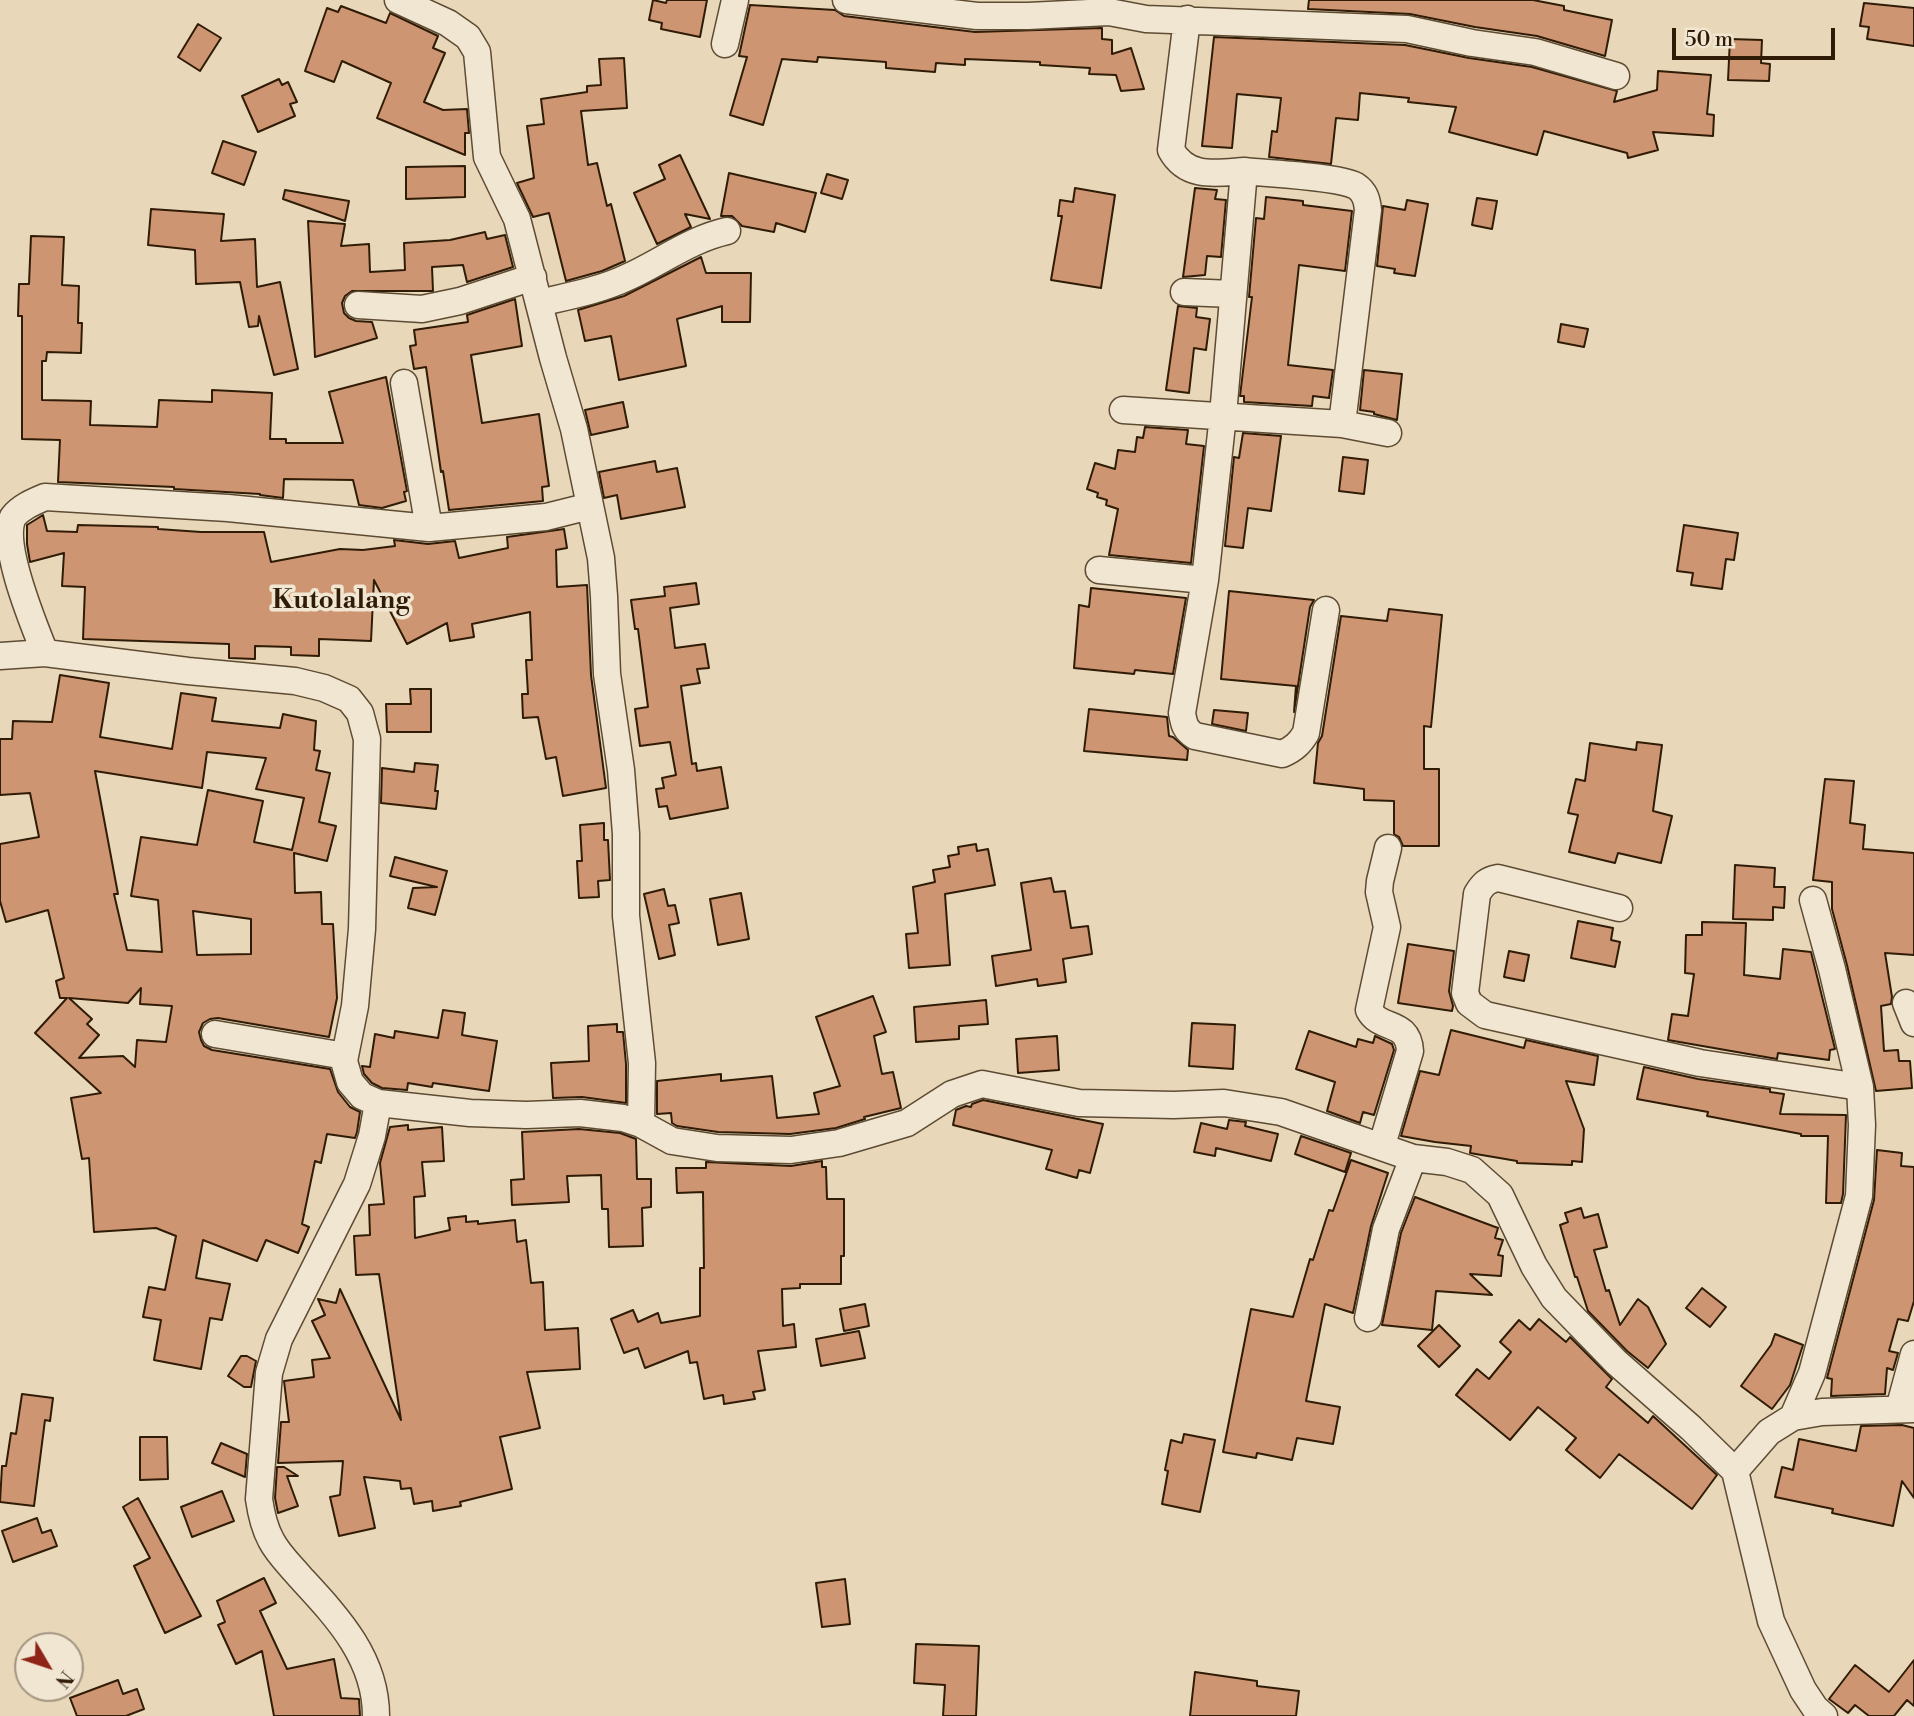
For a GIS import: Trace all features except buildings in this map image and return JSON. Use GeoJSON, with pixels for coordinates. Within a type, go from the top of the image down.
{"type":"FeatureCollection","features":[{"type":"Feature","properties":{"kind":"street"},"geometry":{"type":"LineString","coordinates":[[398,0],[448,23],[468,37],[477,52],[487,157],[517,219],[574,429],[601,558],[607,674],[621,770],[626,834],[626,916],[642,1063],[641,1124]]}},
{"type":"Feature","properties":{"kind":"street"},"geometry":{"type":"LineString","coordinates":[[725,44],[735,0]]}},
{"type":"Feature","properties":{"kind":"street"},"geometry":{"type":"LineString","coordinates":[[846,0],[977,8],[1028,16],[1109,6],[1146,19],[1407,29],[1472,43],[1535,52],[1616,76]]}},
{"type":"Feature","properties":{"kind":"street"},"geometry":{"type":"LineString","coordinates":[[1186,19],[1171,150],[1183,166],[1193,172],[1211,174],[1244,171],[1336,180],[1354,186],[1367,199],[1368,210],[1342,424]]}},
{"type":"Feature","properties":{"kind":"street"},"geometry":{"type":"LineString","coordinates":[[1244,171],[1223,415],[1205,580],[1182,713],[1184,726],[1195,736],[1282,754],[1300,743],[1306,733],[1326,610]]}},
{"type":"Feature","properties":{"kind":"street"},"geometry":{"type":"LineString","coordinates":[[358,304],[422,309],[536,290],[590,290],[626,278],[706,236],[727,231]]}},
{"type":"Feature","properties":{"kind":"street"},"geometry":{"type":"LineString","coordinates":[[1184,292],[1233,294]]}},
{"type":"Feature","properties":{"kind":"street"},"geometry":{"type":"LineString","coordinates":[[404,383],[429,528]]}},
{"type":"Feature","properties":{"kind":"street"},"geometry":{"type":"LineString","coordinates":[[1123,410],[1342,424],[1388,433]]}},
{"type":"Feature","properties":{"kind":"street"},"geometry":{"type":"LineString","coordinates":[[46,653],[18,587],[7,544],[8,528],[13,518],[26,505],[45,497],[228,508],[429,528],[546,517],[590,506]]}},
{"type":"Feature","properties":{"kind":"street"},"geometry":{"type":"LineString","coordinates":[[1099,570],[1205,580]]}},
{"type":"Feature","properties":{"kind":"street"},"geometry":{"type":"LineString","coordinates":[[0,656],[46,653],[295,681],[324,688],[349,699],[360,713],[367,738],[362,929],[355,1006],[345,1056],[350,1082],[362,1096],[378,1103],[470,1114],[580,1113],[623,1118],[672,1140],[717,1148],[791,1150],[839,1143],[907,1123],[952,1094],[982,1084],[1079,1103],[1224,1103],[1281,1112],[1413,1158],[1447,1162],[1472,1170],[1500,1195],[1534,1266],[1555,1298],[1616,1362],[1735,1471],[1771,1621],[1803,1690],[1824,1716]]}},
{"type":"Feature","properties":{"kind":"street"},"geometry":{"type":"LineString","coordinates":[[1382,1145],[1410,1051],[1410,1040],[1403,1031],[1372,1016],[1369,1010],[1387,927],[1379,892],[1388,848]]}},
{"type":"Feature","properties":{"kind":"street"},"geometry":{"type":"LineString","coordinates":[[1619,908],[1498,878],[1489,879],[1477,894],[1465,993],[1469,1003],[1485,1015],[1700,1063],[1860,1087]]}},
{"type":"Feature","properties":{"kind":"street"},"geometry":{"type":"LineString","coordinates":[[1793,1417],[1812,1373],[1859,1196],[1862,1125],[1860,1087],[1813,900]]}},
{"type":"Feature","properties":{"kind":"street"},"geometry":{"type":"LineString","coordinates":[[215,1034],[345,1056]]}},
{"type":"Feature","properties":{"kind":"street"},"geometry":{"type":"LineString","coordinates":[[376,1716],[369,1676],[357,1645],[342,1623],[271,1541],[262,1519],[259,1499],[269,1373],[279,1339],[357,1184],[372,1136],[378,1103]]}},
{"type":"Feature","properties":{"kind":"street"},"geometry":{"type":"LineString","coordinates":[[1368,1318],[1385,1229],[1413,1158]]}},
{"type":"Feature","properties":{"kind":"street"},"geometry":{"type":"LineString","coordinates":[[1735,1471],[1769,1433],[1793,1417],[1822,1412],[1906,1409],[1914,1354]]}},
{"type":"Feature","properties":{"kind":"district","name":"Kutolalang"},"geometry":{"type":"Point","coordinates":[341,602]}}]}
